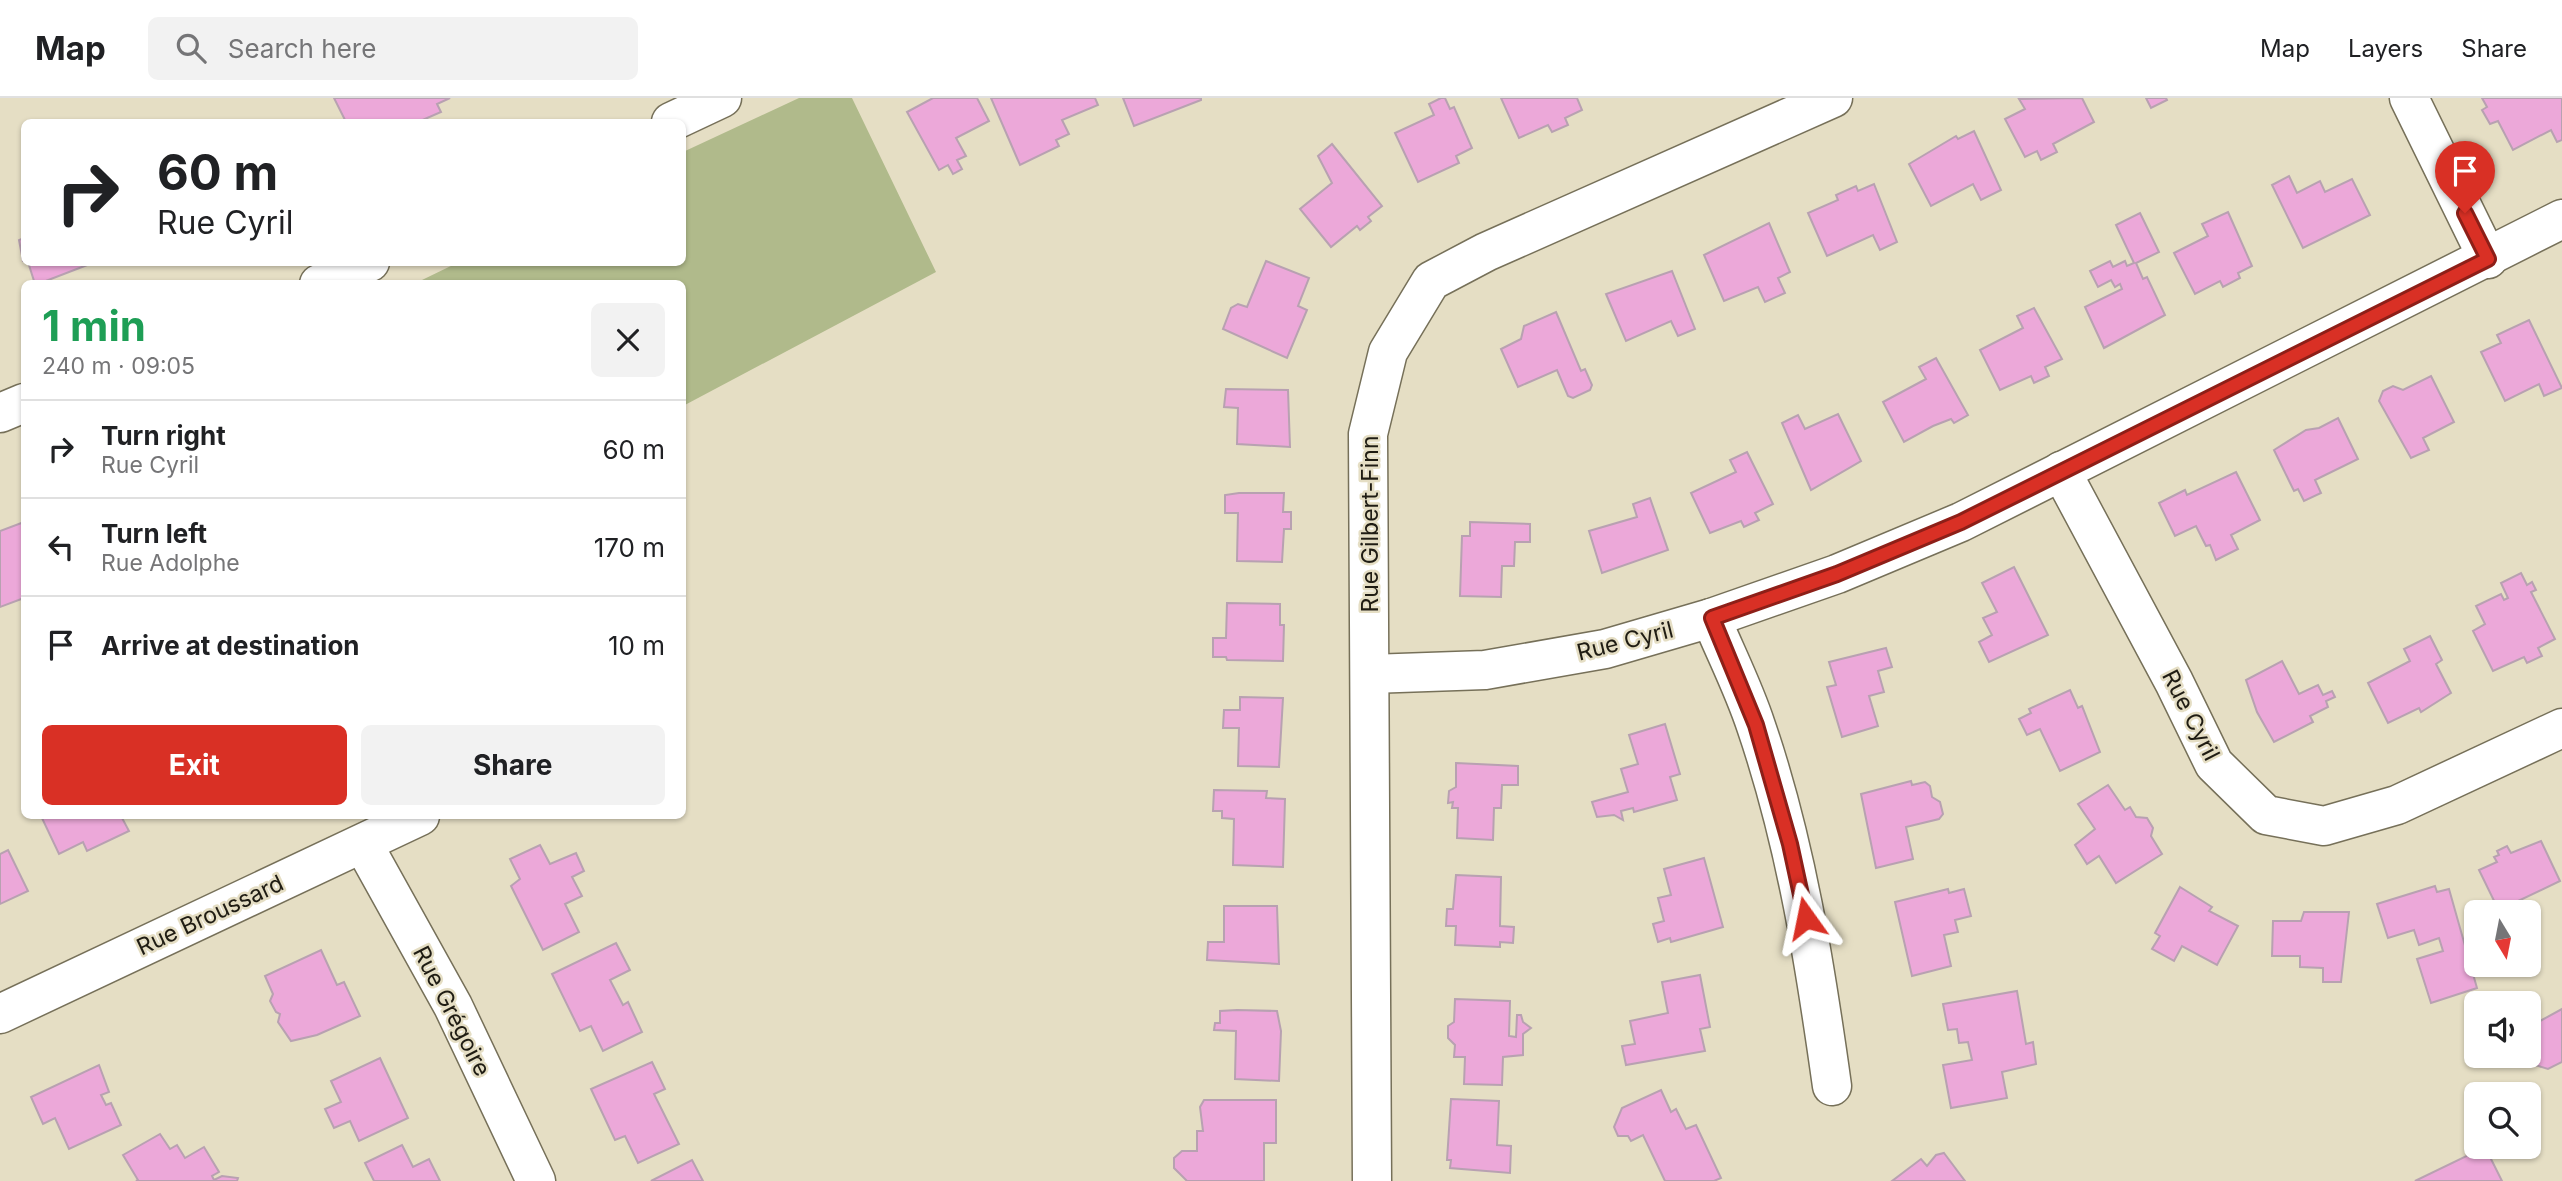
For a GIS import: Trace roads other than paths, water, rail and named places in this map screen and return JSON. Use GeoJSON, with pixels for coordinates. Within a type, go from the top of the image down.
{"type":"FeatureCollection","features":[{"type":"Feature","properties":{"kind":"street"},"geometry":{"type":"LineString","coordinates":[[677,119],[722,98]]}},
{"type":"Feature","properties":{"kind":"street","name":"Rue Gilbert-Finn"},"geometry":{"type":"LineString","coordinates":[[1372,1181],[1368,434],[1388,352],[1431,281],[1486,252],[1832,98]]}},
{"type":"Feature","properties":{"kind":"street"},"geometry":{"type":"LineString","coordinates":[[2409,98],[2488,259]]}},
{"type":"Feature","properties":{"kind":"street","name":"Rue Cyril"},"geometry":{"type":"LineString","coordinates":[[1370,674],[1485,670],[1605,649],[1712,618],[1862,564],[1961,522],[2488,259],[2562,219]]}},
{"type":"Feature","properties":{"kind":"street"},"geometry":{"type":"LineString","coordinates":[[328,280],[361,266]]}},
{"type":"Feature","properties":{"kind":"street"},"geometry":{"type":"LineString","coordinates":[[0,413],[21,404]]}},
{"type":"Feature","properties":{"kind":"street","name":"Rue Cyril"},"geometry":{"type":"LineString","coordinates":[[2062,471],[2174,681],[2214,764],[2266,815],[2324,827],[2397,805],[2562,728]]}},
{"type":"Feature","properties":{"kind":"street"},"geometry":{"type":"LineString","coordinates":[[1712,618],[1756,725],[1790,844],[1811,942],[1832,1086]]}},
{"type":"Feature","properties":{"kind":"street","name":"Rue Broussard"},"geometry":{"type":"LineString","coordinates":[[0,1014],[414,819]]}},
{"type":"Feature","properties":{"kind":"street","name":"Rue Grégoire"},"geometry":{"type":"LineString","coordinates":[[363,844],[453,1006],[536,1181]]}}]}
